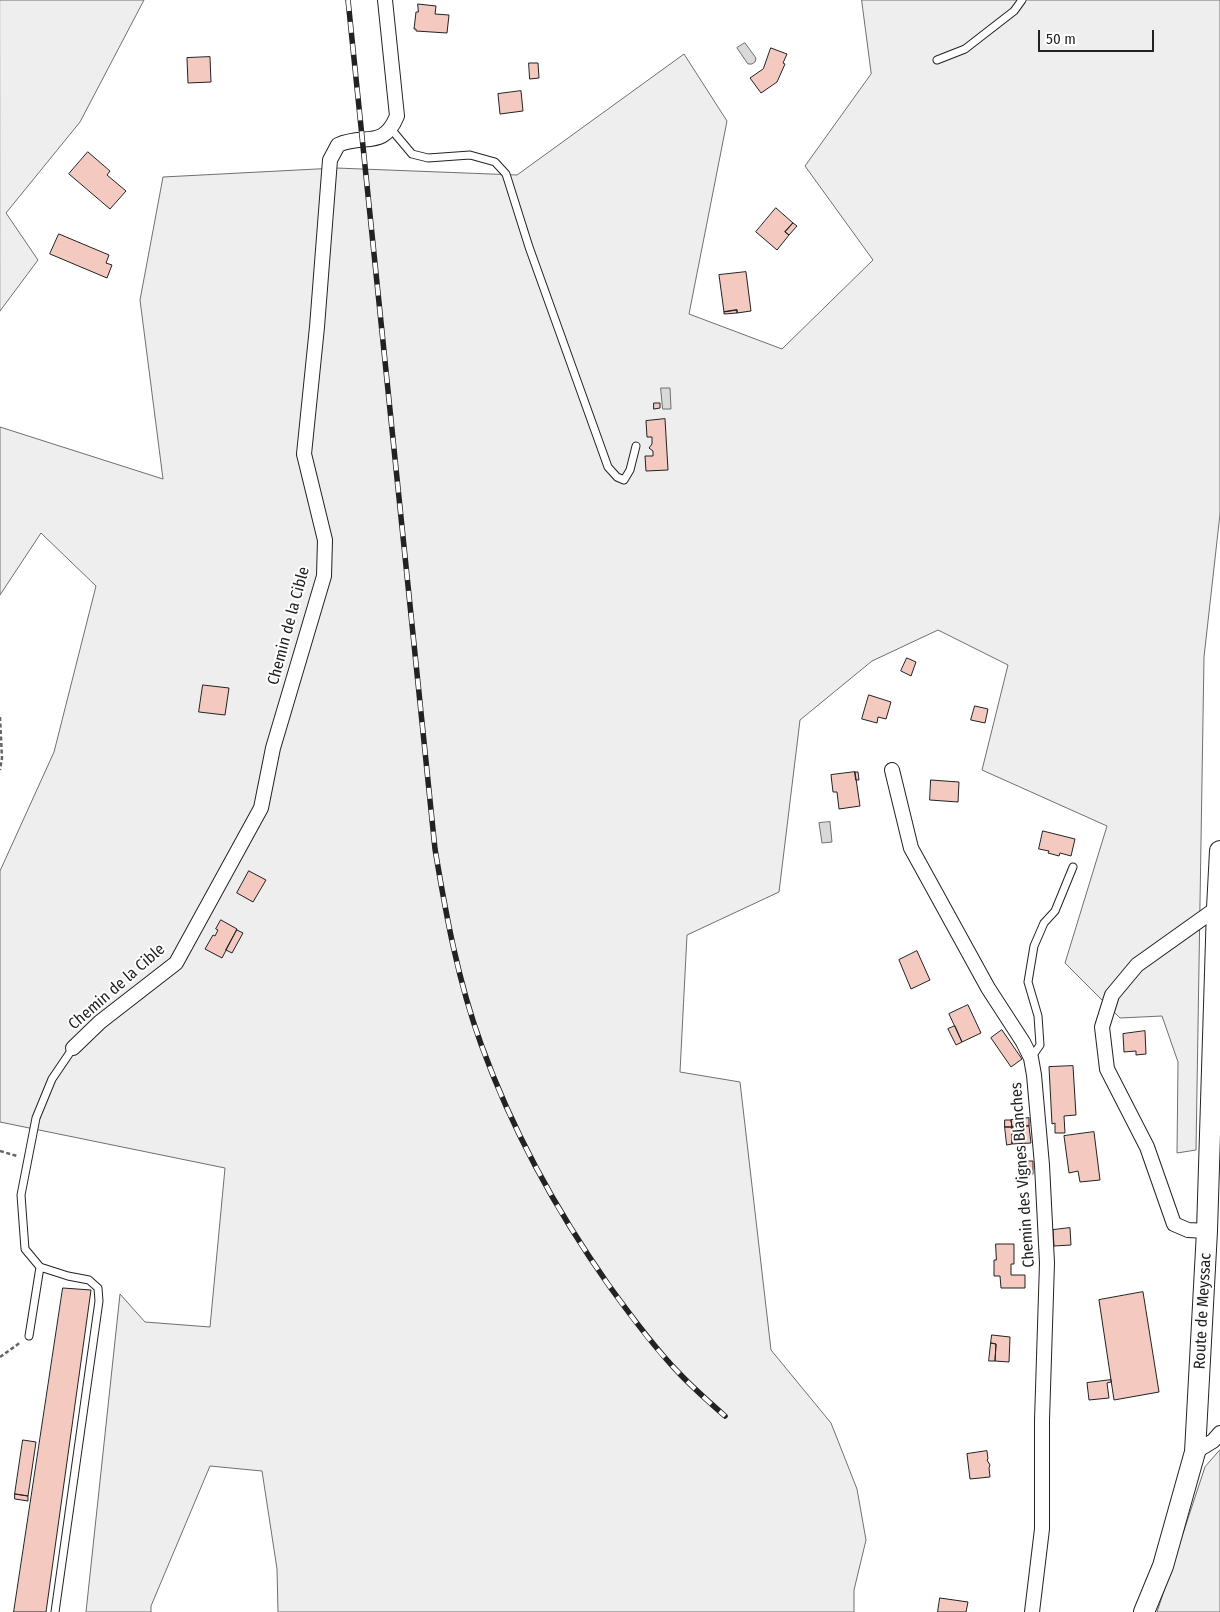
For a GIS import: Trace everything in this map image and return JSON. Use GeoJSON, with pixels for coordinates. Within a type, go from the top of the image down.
{"type":"FeatureCollection","features":[{"type":"Feature","properties":{"kind":"main road","name":"Route de Meyssac"},"geometry":{"type":"LineString","coordinates":[[1144,1612],[1163,1566],[1195,1452],[1207,1231],[1220,851]]}},
{"type":"Feature","properties":{"kind":"street"},"geometry":{"type":"LineString","coordinates":[[385,0],[397,116],[391,129]]}},
{"type":"Feature","properties":{"kind":"street","name":"Chemin de la Cible"},"geometry":{"type":"LineString","coordinates":[[74,1048],[100,1022],[176,963],[261,808],[273,748],[324,576],[325,540],[304,454],[317,327],[330,160],[338,145],[346,141],[381,138],[391,129]]}},
{"type":"Feature","properties":{"kind":"street","name":"Chemin des Vignes Blanches"},"geometry":{"type":"LineString","coordinates":[[892,770],[911,848],[988,988],[1023,1042],[1031,1058],[1034,1075],[1048,1263],[1042,1420],[1042,1529],[1032,1612]]}},
{"type":"Feature","properties":{"kind":"street"},"geometry":{"type":"LineString","coordinates":[[1207,1231],[1188,1230],[1174,1224],[1147,1147],[1107,1069],[1102,1027],[1112,995],[1137,966],[1217,908]]}},
{"type":"Feature","properties":{"kind":"street"},"geometry":{"type":"LineString","coordinates":[[1195,1452],[1213,1441],[1220,1433]]}},
{"type":"Feature","properties":{"kind":"lane"},"geometry":{"type":"LineString","coordinates":[[937,60],[965,49],[1014,10],[1022,0]]}},
{"type":"Feature","properties":{"kind":"lane"},"geometry":{"type":"LineString","coordinates":[[391,129],[412,154],[428,158],[470,155],[495,162],[506,174],[529,247],[608,467],[617,478],[624,480],[630,470],[636,446]]}},
{"type":"Feature","properties":{"kind":"lane"},"geometry":{"type":"LineString","coordinates":[[1031,1058],[1040,1046],[1038,1016],[1028,982],[1034,946],[1044,923],[1055,911],[1073,867]]}},
{"type":"Feature","properties":{"kind":"lane"},"geometry":{"type":"LineString","coordinates":[[55,1612],[99,1301],[98,1288],[89,1280],[68,1276],[40,1267],[25,1249],[21,1194],[36,1118],[52,1079],[74,1048]]}},
{"type":"Feature","properties":{"kind":"lane"},"geometry":{"type":"LineString","coordinates":[[29,1336],[40,1267]]}},
{"type":"Feature","properties":{"kind":"path"},"geometry":{"type":"LineString","coordinates":[[0,717],[2,758],[0,770]]}},
{"type":"Feature","properties":{"kind":"path"},"geometry":{"type":"LineString","coordinates":[[0,1151],[28,1159]]}},
{"type":"Feature","properties":{"kind":"path"},"geometry":{"type":"LineString","coordinates":[[0,1357],[29,1336]]}},
{"type":"Feature","properties":{"kind":"shaded area"},"geometry":{"type":"Polygon","coordinates":[[[0,0],[144,0],[80,122],[6,213],[38,260],[0,311],[0,0]]]}},
{"type":"Feature","properties":{"kind":"shaded area"},"geometry":{"type":"Polygon","coordinates":[[[862,0],[1220,0],[1220,514],[1204,657],[1196,1150],[1177,1153],[1178,1062],[1162,1016],[1120,1018],[1065,963],[1107,826],[982,770],[1008,665],[938,630],[872,661],[800,720],[779,892],[687,935],[680,1072],[740,1082],[771,1350],[831,1423],[857,1489],[866,1540],[854,1590],[854,1612],[278,1612],[277,1569],[262,1471],[210,1466],[151,1606],[151,1612],[86,1612],[120,1294],[145,1322],[210,1327],[225,1168],[0,1122],[0,871],[54,752],[96,586],[41,533],[0,595],[0,427],[163,479],[140,300],[163,177],[336,168],[517,175],[684,54],[727,121],[689,314],[782,349],[873,260],[805,166],[871,74],[862,0]]]}},
{"type":"Feature","properties":{"kind":"shaded area"},"geometry":{"type":"Polygon","coordinates":[[[745,43],[756,58],[752,64],[748,64],[737,48],[745,43]]]}},
{"type":"Feature","properties":{"kind":"shaded area"},"geometry":{"type":"Polygon","coordinates":[[[661,388],[670,388],[671,409],[663,409],[661,388]]]}},
{"type":"Feature","properties":{"kind":"shaded area"},"geometry":{"type":"Polygon","coordinates":[[[830,822],[832,842],[822,843],[819,823],[830,822]]]}},
{"type":"Feature","properties":{"kind":"shaded area"},"geometry":{"type":"Polygon","coordinates":[[[1220,1450],[1220,1612],[1157,1612],[1205,1467],[1220,1450]]]}},
{"type":"Feature","properties":{"kind":"building"},"geometry":{"type":"Polygon","coordinates":[[[418,4],[436,6],[435,14],[449,15],[447,33],[416,31],[414,29],[418,4]]]}},
{"type":"Feature","properties":{"kind":"building"},"geometry":{"type":"Polygon","coordinates":[[[771,48],[787,54],[783,63],[785,64],[777,82],[761,93],[750,78],[763,69],[771,48]]]}},
{"type":"Feature","properties":{"kind":"building"},"geometry":{"type":"Polygon","coordinates":[[[210,57],[211,82],[188,83],[187,58],[210,57]]]}},
{"type":"Feature","properties":{"kind":"building"},"geometry":{"type":"Polygon","coordinates":[[[529,63],[538,63],[539,78],[530,79],[529,63]]]}},
{"type":"Feature","properties":{"kind":"building"},"geometry":{"type":"Polygon","coordinates":[[[521,91],[523,111],[500,114],[498,94],[521,91]]]}},
{"type":"Feature","properties":{"kind":"building"},"geometry":{"type":"Polygon","coordinates":[[[88,152],[110,171],[107,175],[126,191],[110,209],[69,174],[88,152]]]}},
{"type":"Feature","properties":{"kind":"building"},"geometry":{"type":"Polygon","coordinates":[[[776,208],[793,223],[785,232],[789,235],[777,250],[756,232],[776,208]]]}},
{"type":"Feature","properties":{"kind":"building"},"geometry":{"type":"Polygon","coordinates":[[[793,223],[797,226],[789,235],[785,232],[793,223]]]}},
{"type":"Feature","properties":{"kind":"building"},"geometry":{"type":"Polygon","coordinates":[[[59,234],[109,255],[106,263],[112,265],[107,278],[50,254],[59,234]]]}},
{"type":"Feature","properties":{"kind":"building"},"geometry":{"type":"Polygon","coordinates":[[[746,272],[751,311],[737,313],[737,310],[724,312],[719,275],[746,272]]]}},
{"type":"Feature","properties":{"kind":"building"},"geometry":{"type":"Polygon","coordinates":[[[737,310],[737,313],[724,314],[724,312],[737,310]]]}},
{"type":"Feature","properties":{"kind":"building"},"geometry":{"type":"Polygon","coordinates":[[[654,403],[660,403],[660,408],[654,409],[654,403]]]}},
{"type":"Feature","properties":{"kind":"building"},"geometry":{"type":"Polygon","coordinates":[[[665,419],[668,470],[646,471],[645,456],[653,456],[653,451],[649,448],[652,444],[652,437],[647,437],[646,421],[665,419]]]}},
{"type":"Feature","properties":{"kind":"building"},"geometry":{"type":"Polygon","coordinates":[[[907,658],[916,662],[911,676],[901,671],[907,658]]]}},
{"type":"Feature","properties":{"kind":"building"},"geometry":{"type":"Polygon","coordinates":[[[203,685],[229,688],[225,715],[199,712],[203,685]]]}},
{"type":"Feature","properties":{"kind":"building"},"geometry":{"type":"Polygon","coordinates":[[[869,695],[891,702],[886,719],[878,717],[877,723],[862,719],[869,695]]]}},
{"type":"Feature","properties":{"kind":"building"},"geometry":{"type":"Polygon","coordinates":[[[975,706],[988,709],[985,723],[971,720],[975,706]]]}},
{"type":"Feature","properties":{"kind":"building"},"geometry":{"type":"Polygon","coordinates":[[[855,772],[860,806],[839,809],[837,792],[833,792],[831,775],[855,772]]]}},
{"type":"Feature","properties":{"kind":"building"},"geometry":{"type":"Polygon","coordinates":[[[855,772],[858,772],[859,780],[856,780],[855,772]]]}},
{"type":"Feature","properties":{"kind":"building"},"geometry":{"type":"Polygon","coordinates":[[[931,780],[959,782],[958,802],[930,800],[931,780]]]}},
{"type":"Feature","properties":{"kind":"building"},"geometry":{"type":"Polygon","coordinates":[[[1043,831],[1075,839],[1071,856],[1060,853],[1059,856],[1039,849],[1043,831]]]}},
{"type":"Feature","properties":{"kind":"building"},"geometry":{"type":"Polygon","coordinates":[[[249,871],[266,880],[253,902],[237,893],[249,871]]]}},
{"type":"Feature","properties":{"kind":"building"},"geometry":{"type":"Polygon","coordinates":[[[221,920],[237,929],[222,958],[205,949],[213,935],[215,936],[218,930],[216,929],[221,920]]]}},
{"type":"Feature","properties":{"kind":"building"},"geometry":{"type":"Polygon","coordinates":[[[237,930],[243,933],[232,953],[226,950],[237,930]]]}},
{"type":"Feature","properties":{"kind":"building"},"geometry":{"type":"Polygon","coordinates":[[[917,951],[930,980],[911,989],[899,960],[917,951]]]}},
{"type":"Feature","properties":{"kind":"building"},"geometry":{"type":"Polygon","coordinates":[[[968,1005],[981,1033],[962,1042],[949,1014],[968,1005]]]}},
{"type":"Feature","properties":{"kind":"building"},"geometry":{"type":"Polygon","coordinates":[[[955,1026],[962,1042],[956,1045],[948,1029],[955,1026]]]}},
{"type":"Feature","properties":{"kind":"building"},"geometry":{"type":"Polygon","coordinates":[[[1002,1030],[1022,1059],[1011,1067],[991,1038],[1002,1030]]]}},
{"type":"Feature","properties":{"kind":"building"},"geometry":{"type":"Polygon","coordinates":[[[1145,1031],[1146,1054],[1136,1055],[1136,1051],[1124,1052],[1123,1034],[1145,1031]]]}},
{"type":"Feature","properties":{"kind":"building"},"geometry":{"type":"Polygon","coordinates":[[[1073,1066],[1076,1115],[1064,1116],[1065,1133],[1055,1133],[1055,1123],[1052,1124],[1049,1067],[1073,1066]]]}},
{"type":"Feature","properties":{"kind":"building"},"geometry":{"type":"Polygon","coordinates":[[[1029,1118],[1029,1126],[1012,1127],[1011,1120],[1029,1118]]]}},
{"type":"Feature","properties":{"kind":"building"},"geometry":{"type":"Polygon","coordinates":[[[1005,1120],[1011,1120],[1012,1127],[1005,1127],[1005,1120]]]}},
{"type":"Feature","properties":{"kind":"building"},"geometry":{"type":"Polygon","coordinates":[[[1029,1126],[1031,1143],[1012,1144],[1012,1127],[1029,1126]]]}},
{"type":"Feature","properties":{"kind":"building"},"geometry":{"type":"Polygon","coordinates":[[[1005,1127],[1012,1127],[1012,1144],[1007,1145],[1005,1127]]]}},
{"type":"Feature","properties":{"kind":"building"},"geometry":{"type":"Polygon","coordinates":[[[1094,1132],[1100,1180],[1080,1182],[1078,1171],[1069,1173],[1064,1136],[1094,1132]]]}},
{"type":"Feature","properties":{"kind":"building"},"geometry":{"type":"Polygon","coordinates":[[[1025,1161],[1033,1161],[1033,1174],[1026,1175],[1025,1161]]]}},
{"type":"Feature","properties":{"kind":"building"},"geometry":{"type":"Polygon","coordinates":[[[1070,1228],[1071,1245],[1054,1246],[1053,1230],[1070,1228]]]}},
{"type":"Feature","properties":{"kind":"building"},"geometry":{"type":"Polygon","coordinates":[[[996,1244],[1014,1244],[1014,1264],[1011,1264],[1011,1275],[1025,1275],[1025,1288],[1001,1288],[1000,1276],[994,1276],[996,1244]]]}},
{"type":"Feature","properties":{"kind":"building"},"geometry":{"type":"Polygon","coordinates":[[[63,1288],[91,1290],[46,1612],[14,1612],[63,1288]]]}},
{"type":"Feature","properties":{"kind":"building"},"geometry":{"type":"Polygon","coordinates":[[[1143,1292],[1159,1392],[1114,1400],[1099,1300],[1143,1292]]]}},
{"type":"Feature","properties":{"kind":"building"},"geometry":{"type":"Polygon","coordinates":[[[992,1335],[1010,1337],[1009,1362],[995,1361],[996,1344],[991,1343],[992,1335]]]}},
{"type":"Feature","properties":{"kind":"building"},"geometry":{"type":"Polygon","coordinates":[[[991,1343],[996,1344],[995,1361],[989,1361],[991,1343]]]}},
{"type":"Feature","properties":{"kind":"building"},"geometry":{"type":"Polygon","coordinates":[[[1111,1380],[1111,1382],[1107,1383],[1109,1398],[1089,1400],[1087,1383],[1111,1380]]]}},
{"type":"Feature","properties":{"kind":"building"},"geometry":{"type":"Polygon","coordinates":[[[23,1440],[36,1442],[28,1496],[15,1494],[23,1440]]]}},
{"type":"Feature","properties":{"kind":"building"},"geometry":{"type":"Polygon","coordinates":[[[987,1451],[990,1477],[970,1479],[967,1454],[987,1451]]]}},
{"type":"Feature","properties":{"kind":"building"},"geometry":{"type":"Polygon","coordinates":[[[15,1494],[28,1496],[28,1501],[15,1499],[15,1494]]]}},
{"type":"Feature","properties":{"kind":"building"},"geometry":{"type":"Polygon","coordinates":[[[940,1598],[968,1602],[966,1612],[938,1612],[940,1598]]]}},
{"type":"Feature","properties":{"kind":"railway"},"geometry":{"type":"LineString","coordinates":[[348,0],[435,849],[459,972],[473,1020],[493,1076],[521,1139],[554,1200],[591,1259],[634,1320],[684,1378],[725,1416]]}}]}
